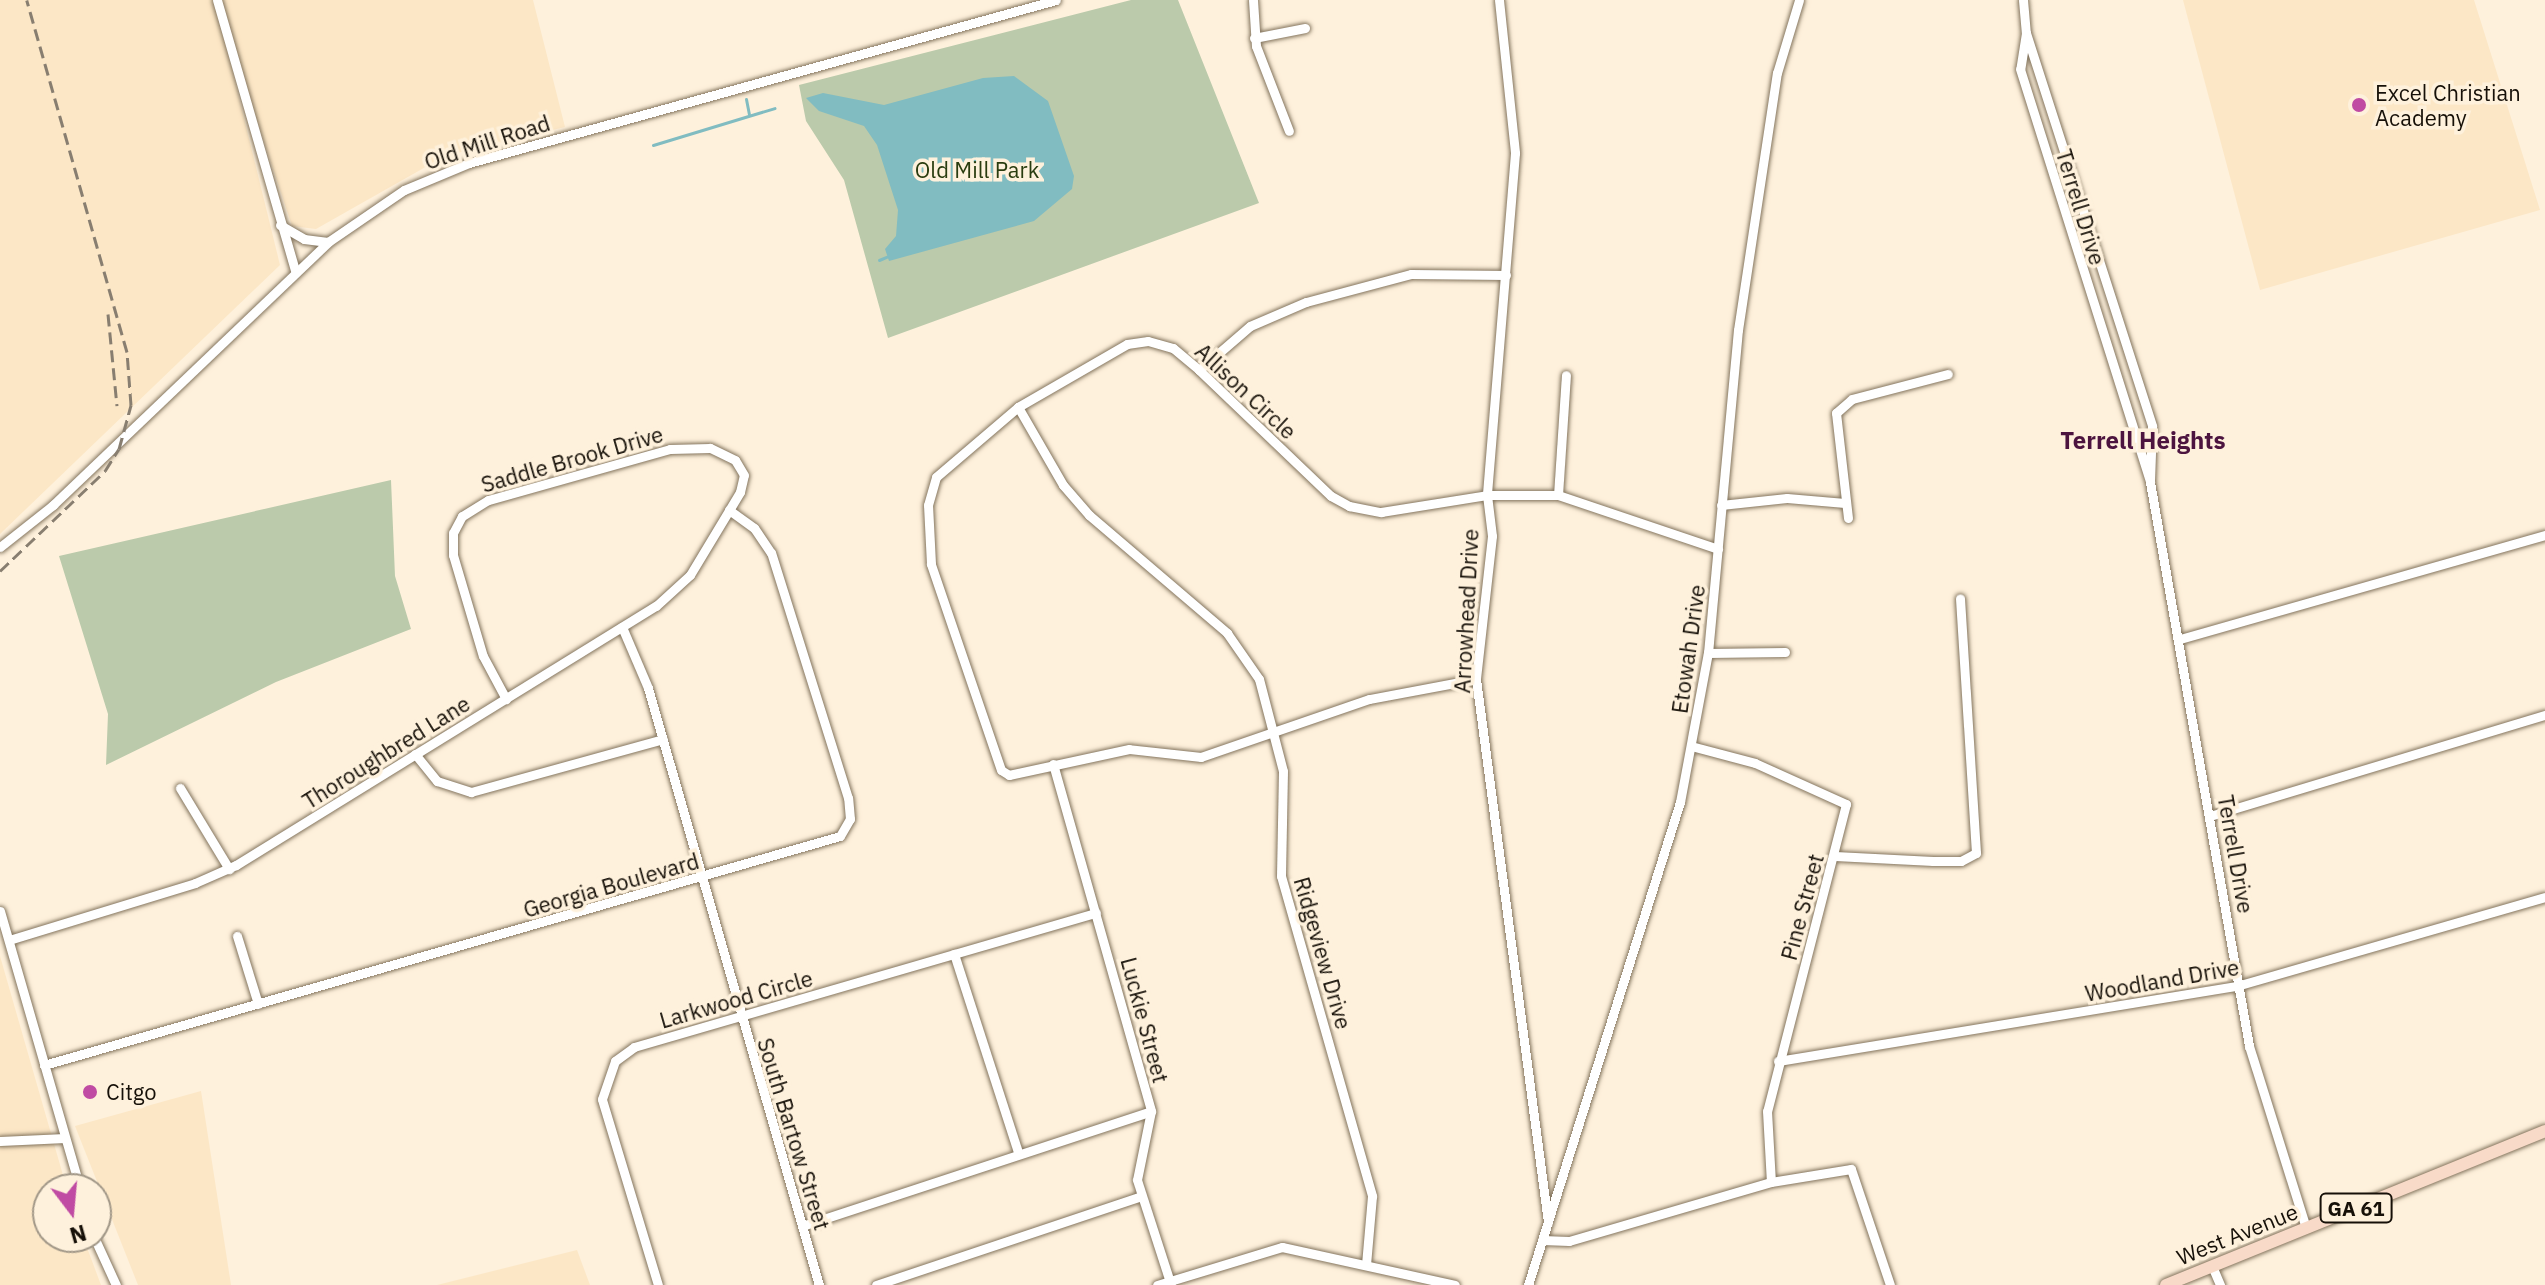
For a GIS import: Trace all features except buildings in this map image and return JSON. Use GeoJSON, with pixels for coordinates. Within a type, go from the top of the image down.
{"type":"FeatureCollection","features":[{"type":"Feature","properties":{"kind":"main road","name":"West Avenue"},"geometry":{"type":"LineString","coordinates":[[2166,1285],[2545,1131]]}},
{"type":"Feature","properties":{"kind":"street"},"geometry":{"type":"LineString","coordinates":[[217,0],[278,223],[295,271]]}},
{"type":"Feature","properties":{"kind":"street","name":"Old Mill Road"},"geometry":{"type":"LineString","coordinates":[[0,547],[53,505],[295,271],[328,242],[389,199],[469,163],[1032,3],[1056,0]]}},
{"type":"Feature","properties":{"kind":"street"},"geometry":{"type":"LineString","coordinates":[[1253,0],[1254,38],[1289,131]]}},
{"type":"Feature","properties":{"kind":"street","name":"Arrowhead Drive"},"geometry":{"type":"LineString","coordinates":[[1499,0],[1515,153],[1487,495],[1492,536],[1476,679],[1548,1222]]}},
{"type":"Feature","properties":{"kind":"street","name":"Etowah Drive"},"geometry":{"type":"LineString","coordinates":[[1528,1285],[1662,868],[1691,746],[1708,653],[1731,382],[1777,73],[1799,0]]}},
{"type":"Feature","properties":{"kind":"street","name":"Terrell Drive"},"geometry":{"type":"LineString","coordinates":[[2023,0],[2026,33],[2152,426],[2150,482]]}},
{"type":"Feature","properties":{"kind":"street"},"geometry":{"type":"LineString","coordinates":[[1254,38],[1305,28]]}},
{"type":"Feature","properties":{"kind":"street","name":"Terrell Drive"},"geometry":{"type":"LineString","coordinates":[[2026,33],[2020,69],[2150,482],[2259,1086],[2306,1228]]}},
{"type":"Feature","properties":{"kind":"street"},"geometry":{"type":"LineString","coordinates":[[278,223],[296,236],[328,242]]}},
{"type":"Feature","properties":{"kind":"street"},"geometry":{"type":"LineString","coordinates":[[1199,370],[1250,326],[1319,298],[1411,274],[1506,275]]}},
{"type":"Feature","properties":{"kind":"street","name":"Allison Circle"},"geometry":{"type":"LineString","coordinates":[[1053,764],[1021,775],[1001,770],[927,542],[936,477],[1018,407],[1127,344],[1148,341],[1173,348],[1331,496],[1349,506],[1381,512],[1487,495],[1558,495],[1718,549]]}},
{"type":"Feature","properties":{"kind":"street"},"geometry":{"type":"LineString","coordinates":[[1848,518],[1836,413],[1852,399],[1948,374]]}},
{"type":"Feature","properties":{"kind":"street"},"geometry":{"type":"LineString","coordinates":[[1558,495],[1566,375]]}},
{"type":"Feature","properties":{"kind":"street","name":"Ridgeview Drive"},"geometry":{"type":"LineString","coordinates":[[1018,407],[1063,485],[1089,515],[1227,633],[1259,679],[1277,731],[1283,771],[1281,876],[1370,1190],[1366,1265]]}},
{"type":"Feature","properties":{"kind":"street","name":"Saddle Brook Drive"},"geometry":{"type":"LineString","coordinates":[[506,699],[480,648],[453,555],[455,527],[467,511],[488,500],[686,446],[710,448],[740,464],[744,481],[729,510]]}},
{"type":"Feature","properties":{"kind":"street"},"geometry":{"type":"LineString","coordinates":[[1721,505],[1787,498],[1845,503]]}},
{"type":"Feature","properties":{"kind":"street","name":"Thoroughbred Lane"},"geometry":{"type":"LineString","coordinates":[[9,940],[229,869],[622,627],[685,581],[729,510]]}},
{"type":"Feature","properties":{"kind":"street","name":"Georgia Boulevard"},"geometry":{"type":"LineString","coordinates":[[44,1065],[703,878],[830,841],[844,832],[850,814],[771,553],[754,528],[729,510]]}},
{"type":"Feature","properties":{"kind":"street"},"geometry":{"type":"LineString","coordinates":[[2180,639],[2545,535]]}},
{"type":"Feature","properties":{"kind":"street"},"geometry":{"type":"LineString","coordinates":[[1835,856],[1947,861],[1976,853],[1960,599]]}},
{"type":"Feature","properties":{"kind":"street","name":"South Bartow Street"},"geometry":{"type":"LineString","coordinates":[[622,627],[639,661],[663,739],[819,1285]]}},
{"type":"Feature","properties":{"kind":"street"},"geometry":{"type":"LineString","coordinates":[[1708,653],[1785,652]]}},
{"type":"Feature","properties":{"kind":"street"},"geometry":{"type":"LineString","coordinates":[[1053,764],[1129,749],[1201,757],[1369,699],[1476,679]]}},
{"type":"Feature","properties":{"kind":"street"},"geometry":{"type":"LineString","coordinates":[[2210,816],[2545,715]]}},
{"type":"Feature","properties":{"kind":"street"},"geometry":{"type":"LineString","coordinates":[[415,754],[437,781],[471,792],[663,739]]}},
{"type":"Feature","properties":{"kind":"street","name":"Pine Street"},"geometry":{"type":"LineString","coordinates":[[1691,746],[1755,763],[1839,798],[1847,814],[1767,1111],[1771,1182]]}},
{"type":"Feature","properties":{"kind":"street","name":"Luckie Street"},"geometry":{"type":"LineString","coordinates":[[1053,764],[1151,1111],[1138,1170],[1139,1197],[1171,1283]]}},
{"type":"Feature","properties":{"kind":"street"},"geometry":{"type":"LineString","coordinates":[[180,788],[229,869]]}},
{"type":"Feature","properties":{"kind":"street","name":"Woodland Drive"},"geometry":{"type":"LineString","coordinates":[[1778,1061],[2240,985],[2545,897]]}},
{"type":"Feature","properties":{"kind":"street"},"geometry":{"type":"LineString","coordinates":[[0,911],[75,1173]]}},
{"type":"Feature","properties":{"kind":"street","name":"Larkwood Circle"},"geometry":{"type":"LineString","coordinates":[[658,1285],[602,1099],[606,1077],[615,1061],[634,1047],[1096,913]]}},
{"type":"Feature","properties":{"kind":"street"},"geometry":{"type":"LineString","coordinates":[[237,936],[258,1004]]}},
{"type":"Feature","properties":{"kind":"street"},"geometry":{"type":"LineString","coordinates":[[954,954],[1018,1152]]}},
{"type":"Feature","properties":{"kind":"street"},"geometry":{"type":"LineString","coordinates":[[802,1226],[1018,1152],[1151,1111]]}},
{"type":"Feature","properties":{"kind":"street"},"geometry":{"type":"LineString","coordinates":[[0,1141],[65,1138]]}},
{"type":"Feature","properties":{"kind":"street"},"geometry":{"type":"LineString","coordinates":[[1542,1240],[1569,1241],[1771,1182],[1851,1169],[1890,1285]]}},
{"type":"Feature","properties":{"kind":"street"},"geometry":{"type":"LineString","coordinates":[[876,1285],[1139,1197]]}},
{"type":"Feature","properties":{"kind":"street"},"geometry":{"type":"LineString","coordinates":[[1157,1285],[1274,1248],[1455,1285]]}},
{"type":"Feature","properties":{"kind":"street"},"geometry":{"type":"LineString","coordinates":[[101,1253],[116,1285]]}},
{"type":"Feature","properties":{"kind":"street"},"geometry":{"type":"LineString","coordinates":[[2212,1266],[2220,1285]]}},
{"type":"Feature","properties":{"kind":"shaded area"},"geometry":{"type":"Polygon","coordinates":[[[0,0],[215,0],[280,265],[0,534],[0,0]]]}},
{"type":"Feature","properties":{"kind":"shaded area"},"geometry":{"type":"Polygon","coordinates":[[[217,0],[533,0],[565,127],[445,156],[316,229],[292,226],[217,0]]]}},
{"type":"Feature","properties":{"kind":"shaded area","name":"Excel Christian Academy"},"geometry":{"type":"Polygon","coordinates":[[[2183,0],[2474,0],[2540,210],[2260,290],[2183,0]]]}},
{"type":"Feature","properties":{"kind":"shaded area"},"geometry":{"type":"Polygon","coordinates":[[[0,956],[62,1173],[32,1173],[32,1253],[89,1253],[101,1285],[0,1285],[0,956]]]}},
{"type":"Feature","properties":{"kind":"shaded area"},"geometry":{"type":"Polygon","coordinates":[[[201,1091],[231,1285],[138,1285],[112,1219],[112,1173],[94,1173],[75,1126],[201,1091]]]}},
{"type":"Feature","properties":{"kind":"shaded area"},"geometry":{"type":"Polygon","coordinates":[[[577,1250],[590,1285],[437,1285],[577,1250]]]}},
{"type":"Feature","properties":{"kind":"green space","name":"Old Mill Park"},"geometry":{"type":"Polygon","coordinates":[[[1131,0],[1178,0],[1259,203],[888,338],[844,180],[806,121],[799,85],[1131,0]]]}},
{"type":"Feature","properties":{"kind":"green space"},"geometry":{"type":"Polygon","coordinates":[[[391,480],[395,576],[411,629],[276,682],[106,765],[108,714],[59,556],[391,480]]]}},
{"type":"Feature","properties":{"kind":"water"},"geometry":{"type":"Polygon","coordinates":[[[1014,76],[1048,101],[1074,176],[1072,189],[1034,221],[889,261],[885,249],[896,236],[898,210],[877,145],[864,126],[819,111],[806,98],[823,93],[884,105],[983,78],[1014,76]]]}},
{"type":"Feature","properties":{"kind":"waterway"},"geometry":{"type":"LineString","coordinates":[[746,99],[749,114]]}},
{"type":"Feature","properties":{"kind":"waterway"},"geometry":{"type":"LineString","coordinates":[[653,145],[775,108]]}},
{"type":"Feature","properties":{"kind":"waterway"},"geometry":{"type":"LineString","coordinates":[[879,260],[886,257]]}},
{"type":"Feature","properties":{"kind":"railway"},"geometry":{"type":"LineString","coordinates":[[0,571],[105,471],[119,449],[131,405],[127,352],[27,0]]}},
{"type":"Feature","properties":{"kind":"railway"},"geometry":{"type":"LineString","coordinates":[[108,314],[117,406]]}},
{"type":"Feature","properties":{"kind":"place","name":"Excel Christian Academy"},"geometry":{"type":"Point","coordinates":[2359,105]}},
{"type":"Feature","properties":{"kind":"place","name":"Citgo"},"geometry":{"type":"Point","coordinates":[90,1092]}},
{"type":"Feature","properties":{"kind":"district","name":"Terrell Heights"},"geometry":{"type":"Point","coordinates":[2143,441]}}]}
